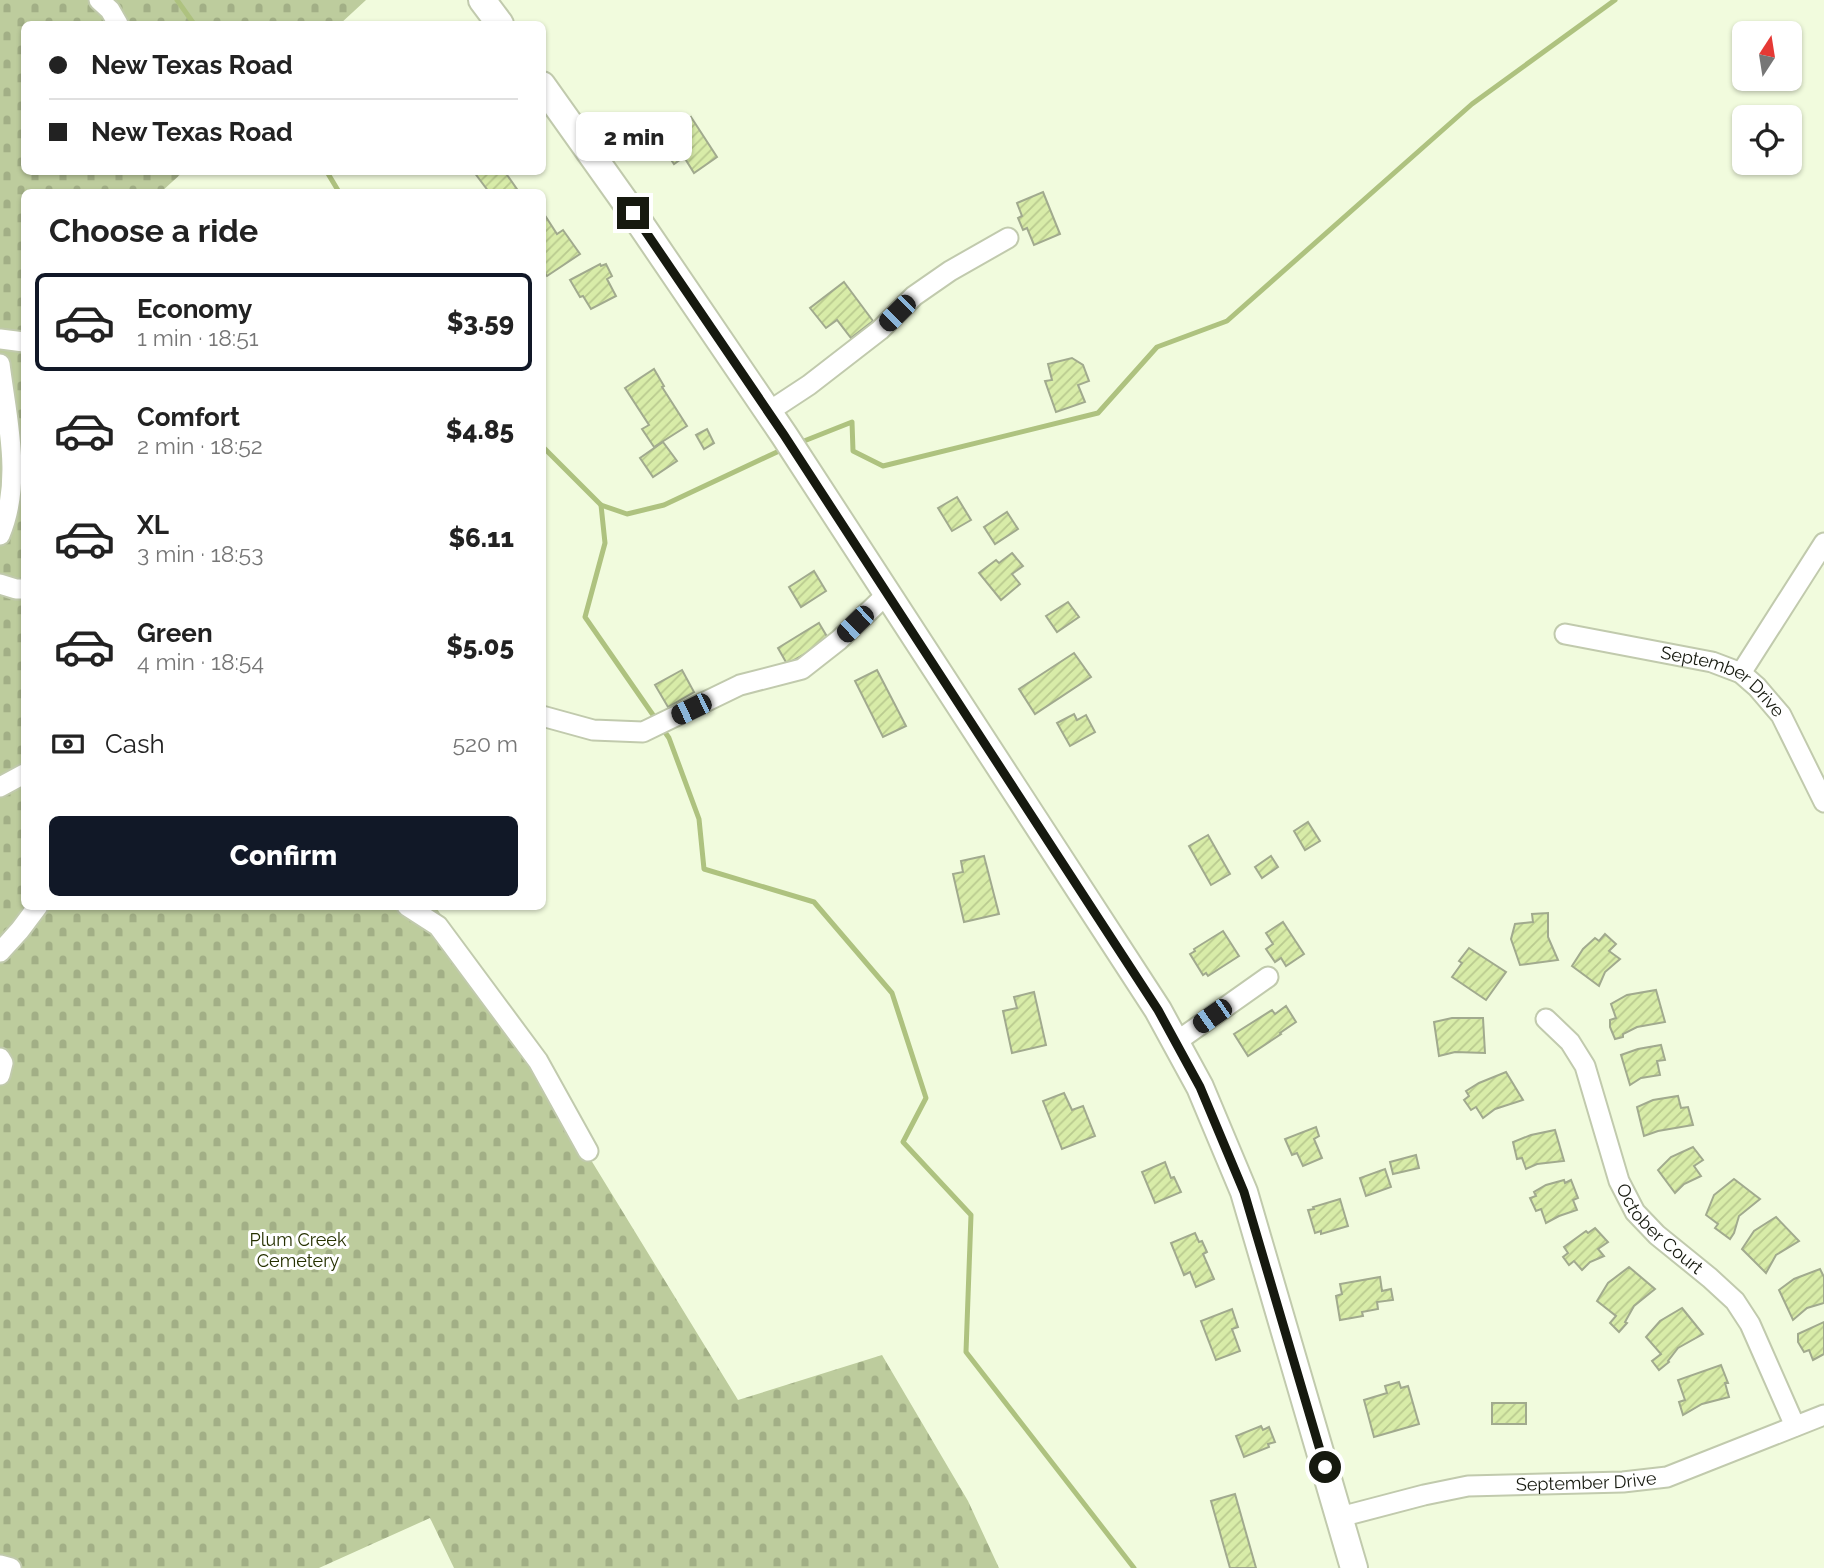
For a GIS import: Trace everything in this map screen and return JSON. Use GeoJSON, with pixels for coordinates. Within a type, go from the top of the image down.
{"type":"FeatureCollection","features":[{"type":"Feature","properties":{"kind":"main road"},"geometry":{"type":"LineString","coordinates":[[482,0],[498,21]]}},
{"type":"Feature","properties":{"kind":"main road"},"geometry":{"type":"LineString","coordinates":[[546,91],[768,412],[1158,1010],[1200,1087],[1244,1192],[1354,1568]]}},
{"type":"Feature","properties":{"kind":"street"},"geometry":{"type":"LineString","coordinates":[[99,0],[110,10],[116,21]]}},
{"type":"Feature","properties":{"kind":"street"},"geometry":{"type":"LineString","coordinates":[[768,412],[809,385],[880,330],[914,296],[950,271],[1008,238]]}},
{"type":"Feature","properties":{"kind":"street"},"geometry":{"type":"LineString","coordinates":[[0,339],[21,342]]}},
{"type":"Feature","properties":{"kind":"street"},"geometry":{"type":"LineString","coordinates":[[0,364],[13,463],[7,518],[0,535]]}},
{"type":"Feature","properties":{"kind":"street"},"geometry":{"type":"LineString","coordinates":[[1741,673],[1824,543]]}},
{"type":"Feature","properties":{"kind":"street"},"geometry":{"type":"LineString","coordinates":[[0,584],[21,589]]}},
{"type":"Feature","properties":{"kind":"street"},"geometry":{"type":"LineString","coordinates":[[546,717],[593,730],[643,733],[740,685],[802,669],[839,640],[888,593]]}},
{"type":"Feature","properties":{"kind":"street","name":"September Drive"},"geometry":{"type":"LineString","coordinates":[[1565,634],[1712,662],[1741,673],[1781,715],[1824,802]]}},
{"type":"Feature","properties":{"kind":"street"},"geometry":{"type":"LineString","coordinates":[[0,787],[21,776]]}},
{"type":"Feature","properties":{"kind":"street"},"geometry":{"type":"LineString","coordinates":[[0,952],[35,910]]}},
{"type":"Feature","properties":{"kind":"street"},"geometry":{"type":"LineString","coordinates":[[413,910],[438,926],[538,1061],[588,1152]]}},
{"type":"Feature","properties":{"kind":"street"},"geometry":{"type":"LineString","coordinates":[[1175,1042],[1268,977]]}},
{"type":"Feature","properties":{"kind":"street","name":"October Court"},"geometry":{"type":"LineString","coordinates":[[1546,1019],[1570,1042],[1585,1066],[1619,1181],[1635,1212],[1657,1236],[1735,1301],[1750,1324],[1795,1426]]}},
{"type":"Feature","properties":{"kind":"street"},"geometry":{"type":"LineString","coordinates":[[0,1058],[3,1063],[0,1075]]}},
{"type":"Feature","properties":{"kind":"street","name":"September Drive"},"geometry":{"type":"LineString","coordinates":[[1340,1517],[1424,1494],[1468,1486],[1623,1482],[1667,1477],[1824,1415]]}},
{"type":"Feature","properties":{"kind":"street"},"geometry":{"type":"LineString","coordinates":[[0,1565],[11,1568]]}},
{"type":"Feature","properties":{"kind":"green space","name":"Plum Creek Cemetery"},"geometry":{"type":"Polygon","coordinates":[[[0,0],[366,0],[343,21],[21,21],[21,175],[180,175],[164,189],[21,189],[21,910],[438,910],[738,1400],[882,1355],[968,1501],[999,1568],[454,1568],[430,1518],[319,1568],[0,1568],[0,0]]]}},
{"type":"Feature","properties":{"kind":"building"},"geometry":{"type":"Polygon","coordinates":[[[691,117],[717,157],[694,173],[684,157],[674,164],[657,139],[691,117]]]}},
{"type":"Feature","properties":{"kind":"building"},"geometry":{"type":"Polygon","coordinates":[[[476,175],[507,175],[517,189],[487,189],[476,175]]]}},
{"type":"Feature","properties":{"kind":"building"},"geometry":{"type":"Polygon","coordinates":[[[1043,192],[1060,234],[1034,245],[1027,228],[1023,230],[1018,218],[1022,216],[1017,203],[1043,192]]]}},
{"type":"Feature","properties":{"kind":"building"},"geometry":{"type":"Polygon","coordinates":[[[546,217],[557,234],[563,230],[580,254],[547,276],[546,217]]]}},
{"type":"Feature","properties":{"kind":"building"},"geometry":{"type":"Polygon","coordinates":[[[600,264],[606,264],[612,276],[607,279],[616,296],[591,309],[570,280],[600,264]]]}},
{"type":"Feature","properties":{"kind":"building"},"geometry":{"type":"Polygon","coordinates":[[[844,282],[873,321],[851,338],[837,320],[826,328],[810,308],[844,282]]]}},
{"type":"Feature","properties":{"kind":"building"},"geometry":{"type":"Polygon","coordinates":[[[1072,358],[1083,365],[1089,381],[1078,385],[1085,402],[1056,412],[1045,381],[1052,380],[1048,364],[1072,358]]]}},
{"type":"Feature","properties":{"kind":"building"},"geometry":{"type":"Polygon","coordinates":[[[654,369],[687,426],[654,447],[642,429],[649,425],[625,388],[654,369]]]}},
{"type":"Feature","properties":{"kind":"building"},"geometry":{"type":"Polygon","coordinates":[[[707,429],[714,443],[704,449],[696,435],[707,429]]]}},
{"type":"Feature","properties":{"kind":"building"},"geometry":{"type":"Polygon","coordinates":[[[663,442],[677,461],[653,477],[640,458],[663,442]]]}},
{"type":"Feature","properties":{"kind":"building"},"geometry":{"type":"Polygon","coordinates":[[[957,497],[971,520],[952,531],[938,508],[957,497]]]}},
{"type":"Feature","properties":{"kind":"building"},"geometry":{"type":"Polygon","coordinates":[[[1007,512],[1018,529],[995,544],[984,527],[1007,512]]]}},
{"type":"Feature","properties":{"kind":"building"},"geometry":{"type":"Polygon","coordinates":[[[1012,553],[1023,566],[1012,574],[1020,584],[1001,600],[979,573],[996,560],[999,563],[1012,553]]]}},
{"type":"Feature","properties":{"kind":"building"},"geometry":{"type":"Polygon","coordinates":[[[814,571],[826,591],[801,607],[789,587],[814,571]]]}},
{"type":"Feature","properties":{"kind":"building"},"geometry":{"type":"Polygon","coordinates":[[[1068,602],[1079,617],[1057,632],[1046,616],[1068,602]]]}},
{"type":"Feature","properties":{"kind":"building"},"geometry":{"type":"Polygon","coordinates":[[[819,623],[829,640],[787,664],[778,648],[819,623]]]}},
{"type":"Feature","properties":{"kind":"building"},"geometry":{"type":"Polygon","coordinates":[[[1074,653],[1091,677],[1035,714],[1019,689],[1074,653]]]}},
{"type":"Feature","properties":{"kind":"building"},"geometry":{"type":"Polygon","coordinates":[[[682,670],[694,692],[668,707],[655,685],[682,670]]]}},
{"type":"Feature","properties":{"kind":"building"},"geometry":{"type":"Polygon","coordinates":[[[877,670],[906,726],[883,737],[855,681],[877,670]]]}},
{"type":"Feature","properties":{"kind":"building"},"geometry":{"type":"Polygon","coordinates":[[[1074,714],[1077,720],[1086,715],[1095,732],[1070,746],[1057,723],[1074,714]]]}},
{"type":"Feature","properties":{"kind":"building"},"geometry":{"type":"Polygon","coordinates":[[[1308,822],[1320,841],[1305,850],[1294,831],[1308,822]]]}},
{"type":"Feature","properties":{"kind":"building"},"geometry":{"type":"Polygon","coordinates":[[[1208,835],[1230,874],[1211,885],[1189,846],[1208,835]]]}},
{"type":"Feature","properties":{"kind":"building"},"geometry":{"type":"Polygon","coordinates":[[[984,856],[999,914],[964,922],[953,874],[963,872],[961,861],[984,856]]]}},
{"type":"Feature","properties":{"kind":"building"},"geometry":{"type":"Polygon","coordinates":[[[1271,856],[1278,867],[1262,878],[1255,867],[1271,856]]]}},
{"type":"Feature","properties":{"kind":"building"},"geometry":{"type":"Polygon","coordinates":[[[1548,913],[1548,937],[1558,960],[1520,965],[1511,939],[1515,924],[1533,922],[1532,914],[1548,913]]]}},
{"type":"Feature","properties":{"kind":"building"},"geometry":{"type":"Polygon","coordinates":[[[1283,922],[1304,954],[1286,966],[1281,958],[1275,962],[1266,949],[1273,944],[1266,933],[1283,922]]]}},
{"type":"Feature","properties":{"kind":"building"},"geometry":{"type":"Polygon","coordinates":[[[1223,931],[1239,956],[1208,976],[1206,973],[1203,975],[1190,954],[1223,931]]]}},
{"type":"Feature","properties":{"kind":"building"},"geometry":{"type":"Polygon","coordinates":[[[1605,934],[1616,944],[1609,951],[1620,959],[1605,972],[1599,986],[1572,966],[1583,949],[1595,938],[1599,941],[1605,934]]]}},
{"type":"Feature","properties":{"kind":"building"},"geometry":{"type":"Polygon","coordinates":[[[1469,948],[1506,972],[1486,1000],[1452,977],[1469,948]]]}},
{"type":"Feature","properties":{"kind":"building"},"geometry":{"type":"Polygon","coordinates":[[[1656,990],[1665,1022],[1637,1027],[1615,1039],[1610,1027],[1610,1020],[1616,1018],[1611,1004],[1627,995],[1656,990]]]}},
{"type":"Feature","properties":{"kind":"building"},"geometry":{"type":"Polygon","coordinates":[[[1034,992],[1046,1045],[1012,1053],[1003,1011],[1017,1008],[1014,997],[1034,992]]]}},
{"type":"Feature","properties":{"kind":"building"},"geometry":{"type":"Polygon","coordinates":[[[1286,1006],[1296,1022],[1248,1056],[1234,1034],[1272,1010],[1275,1014],[1286,1006]]]}},
{"type":"Feature","properties":{"kind":"building"},"geometry":{"type":"Polygon","coordinates":[[[1452,1018],[1483,1018],[1485,1053],[1455,1052],[1439,1056],[1434,1022],[1452,1018]]]}},
{"type":"Feature","properties":{"kind":"building"},"geometry":{"type":"Polygon","coordinates":[[[1661,1045],[1665,1060],[1657,1061],[1660,1075],[1641,1078],[1630,1085],[1621,1055],[1661,1045]]]}},
{"type":"Feature","properties":{"kind":"building"},"geometry":{"type":"Polygon","coordinates":[[[1506,1072],[1523,1100],[1495,1109],[1483,1118],[1476,1107],[1471,1110],[1464,1100],[1469,1096],[1466,1091],[1506,1072]]]}},
{"type":"Feature","properties":{"kind":"building"},"geometry":{"type":"Polygon","coordinates":[[[1064,1093],[1072,1110],[1083,1106],[1095,1136],[1062,1149],[1043,1101],[1064,1093]]]}},
{"type":"Feature","properties":{"kind":"building"},"geometry":{"type":"Polygon","coordinates":[[[1678,1096],[1681,1108],[1688,1107],[1693,1125],[1644,1136],[1637,1107],[1653,1100],[1678,1096]]]}},
{"type":"Feature","properties":{"kind":"building"},"geometry":{"type":"Polygon","coordinates":[[[1316,1127],[1319,1136],[1314,1139],[1322,1158],[1303,1166],[1297,1153],[1292,1155],[1285,1139],[1316,1127]]]}},
{"type":"Feature","properties":{"kind":"building"},"geometry":{"type":"Polygon","coordinates":[[[1555,1130],[1564,1161],[1537,1164],[1526,1169],[1522,1158],[1517,1159],[1513,1142],[1555,1130]]]}},
{"type":"Feature","properties":{"kind":"building"},"geometry":{"type":"Polygon","coordinates":[[[1693,1147],[1703,1160],[1694,1166],[1701,1176],[1684,1184],[1675,1193],[1658,1170],[1671,1157],[1693,1147]]]}},
{"type":"Feature","properties":{"kind":"building"},"geometry":{"type":"Polygon","coordinates":[[[1416,1155],[1419,1168],[1393,1174],[1390,1162],[1416,1155]]]}},
{"type":"Feature","properties":{"kind":"building"},"geometry":{"type":"Polygon","coordinates":[[[1165,1162],[1171,1178],[1174,1177],[1181,1192],[1155,1203],[1142,1172],[1165,1162]]]}},
{"type":"Feature","properties":{"kind":"building"},"geometry":{"type":"Polygon","coordinates":[[[1385,1169],[1391,1187],[1366,1196],[1360,1178],[1385,1169]]]}},
{"type":"Feature","properties":{"kind":"building"},"geometry":{"type":"Polygon","coordinates":[[[1734,1179],[1760,1199],[1739,1216],[1730,1239],[1715,1228],[1718,1224],[1706,1215],[1714,1195],[1734,1179]]]}},
{"type":"Feature","properties":{"kind":"building"},"geometry":{"type":"Polygon","coordinates":[[[1564,1180],[1565,1183],[1571,1180],[1578,1198],[1573,1200],[1577,1210],[1546,1223],[1541,1209],[1536,1211],[1530,1198],[1536,1196],[1534,1192],[1546,1185],[1564,1180]]]}},
{"type":"Feature","properties":{"kind":"building"},"geometry":{"type":"Polygon","coordinates":[[[1340,1199],[1348,1226],[1321,1234],[1321,1231],[1315,1233],[1308,1210],[1340,1199]]]}},
{"type":"Feature","properties":{"kind":"building"},"geometry":{"type":"Polygon","coordinates":[[[1776,1217],[1799,1241],[1776,1255],[1766,1273],[1742,1249],[1754,1231],[1776,1217]]]}},
{"type":"Feature","properties":{"kind":"building"},"geometry":{"type":"Polygon","coordinates":[[[1595,1228],[1608,1242],[1598,1249],[1604,1256],[1590,1262],[1582,1270],[1574,1261],[1569,1265],[1563,1257],[1568,1253],[1564,1247],[1586,1231],[1588,1233],[1595,1228]]]}},
{"type":"Feature","properties":{"kind":"building"},"geometry":{"type":"Polygon","coordinates":[[[1195,1233],[1207,1252],[1203,1254],[1214,1279],[1196,1287],[1190,1272],[1184,1275],[1171,1243],[1195,1233]]]}},
{"type":"Feature","properties":{"kind":"building"},"geometry":{"type":"Polygon","coordinates":[[[1629,1267],[1655,1289],[1634,1306],[1625,1322],[1627,1323],[1619,1332],[1610,1323],[1616,1316],[1597,1301],[1608,1283],[1629,1267]]]}},
{"type":"Feature","properties":{"kind":"building"},"geometry":{"type":"Polygon","coordinates":[[[1820,1269],[1824,1277],[1824,1303],[1807,1308],[1793,1320],[1779,1290],[1794,1279],[1820,1269]]]}},
{"type":"Feature","properties":{"kind":"building"},"geometry":{"type":"Polygon","coordinates":[[[1380,1277],[1382,1291],[1391,1289],[1393,1300],[1377,1302],[1378,1309],[1362,1312],[1363,1316],[1340,1320],[1336,1296],[1342,1294],[1340,1284],[1380,1277]]]}},
{"type":"Feature","properties":{"kind":"building"},"geometry":{"type":"Polygon","coordinates":[[[1682,1308],[1703,1334],[1678,1348],[1669,1362],[1659,1370],[1652,1361],[1661,1354],[1646,1337],[1660,1321],[1682,1308]]]}},
{"type":"Feature","properties":{"kind":"building"},"geometry":{"type":"Polygon","coordinates":[[[1232,1309],[1238,1327],[1232,1329],[1240,1351],[1216,1360],[1201,1321],[1232,1309]]]}},
{"type":"Feature","properties":{"kind":"building"},"geometry":{"type":"Polygon","coordinates":[[[1824,1322],[1824,1354],[1813,1360],[1809,1350],[1804,1352],[1798,1342],[1798,1334],[1824,1322]]]}},
{"type":"Feature","properties":{"kind":"building"},"geometry":{"type":"Polygon","coordinates":[[[1721,1365],[1728,1383],[1725,1383],[1729,1397],[1702,1404],[1683,1415],[1679,1402],[1685,1400],[1678,1380],[1721,1365]]]}},
{"type":"Feature","properties":{"kind":"building"},"geometry":{"type":"Polygon","coordinates":[[[1399,1382],[1401,1388],[1408,1386],[1419,1424],[1374,1437],[1364,1400],[1387,1393],[1385,1386],[1399,1382]]]}},
{"type":"Feature","properties":{"kind":"building"},"geometry":{"type":"Polygon","coordinates":[[[1492,1403],[1526,1403],[1526,1424],[1492,1424],[1492,1403]]]}},
{"type":"Feature","properties":{"kind":"building"},"geometry":{"type":"Polygon","coordinates":[[[1261,1426],[1263,1430],[1269,1427],[1275,1442],[1244,1457],[1236,1436],[1261,1426]]]}},
{"type":"Feature","properties":{"kind":"building"},"geometry":{"type":"Polygon","coordinates":[[[1235,1494],[1256,1568],[1230,1568],[1211,1501],[1235,1494]]]}},
{"type":"Feature","properties":{"kind":"waterway"},"geometry":{"type":"LineString","coordinates":[[177,0],[192,21]]}},
{"type":"Feature","properties":{"kind":"waterway"},"geometry":{"type":"LineString","coordinates":[[804,441],[852,422],[853,451],[883,466],[1098,413],[1157,347],[1227,321],[1472,104],[1615,0]]}},
{"type":"Feature","properties":{"kind":"waterway"},"geometry":{"type":"LineString","coordinates":[[329,175],[337,189]]}},
{"type":"Feature","properties":{"kind":"waterway"},"geometry":{"type":"LineString","coordinates":[[546,450],[601,505],[627,514],[664,505],[777,452]]}},
{"type":"Feature","properties":{"kind":"waterway"},"geometry":{"type":"LineString","coordinates":[[601,505],[605,543],[585,617],[669,738],[699,819],[704,869],[814,902],[892,993],[926,1098],[903,1142],[971,1215],[966,1352],[1134,1568]]}},
{"type":"Feature","properties":{"kind":"route"},"geometry":{"type":"LineString","coordinates":[[633,213],[784,435],[1158,1010],[1200,1087],[1244,1192],[1325,1467]]}}]}
